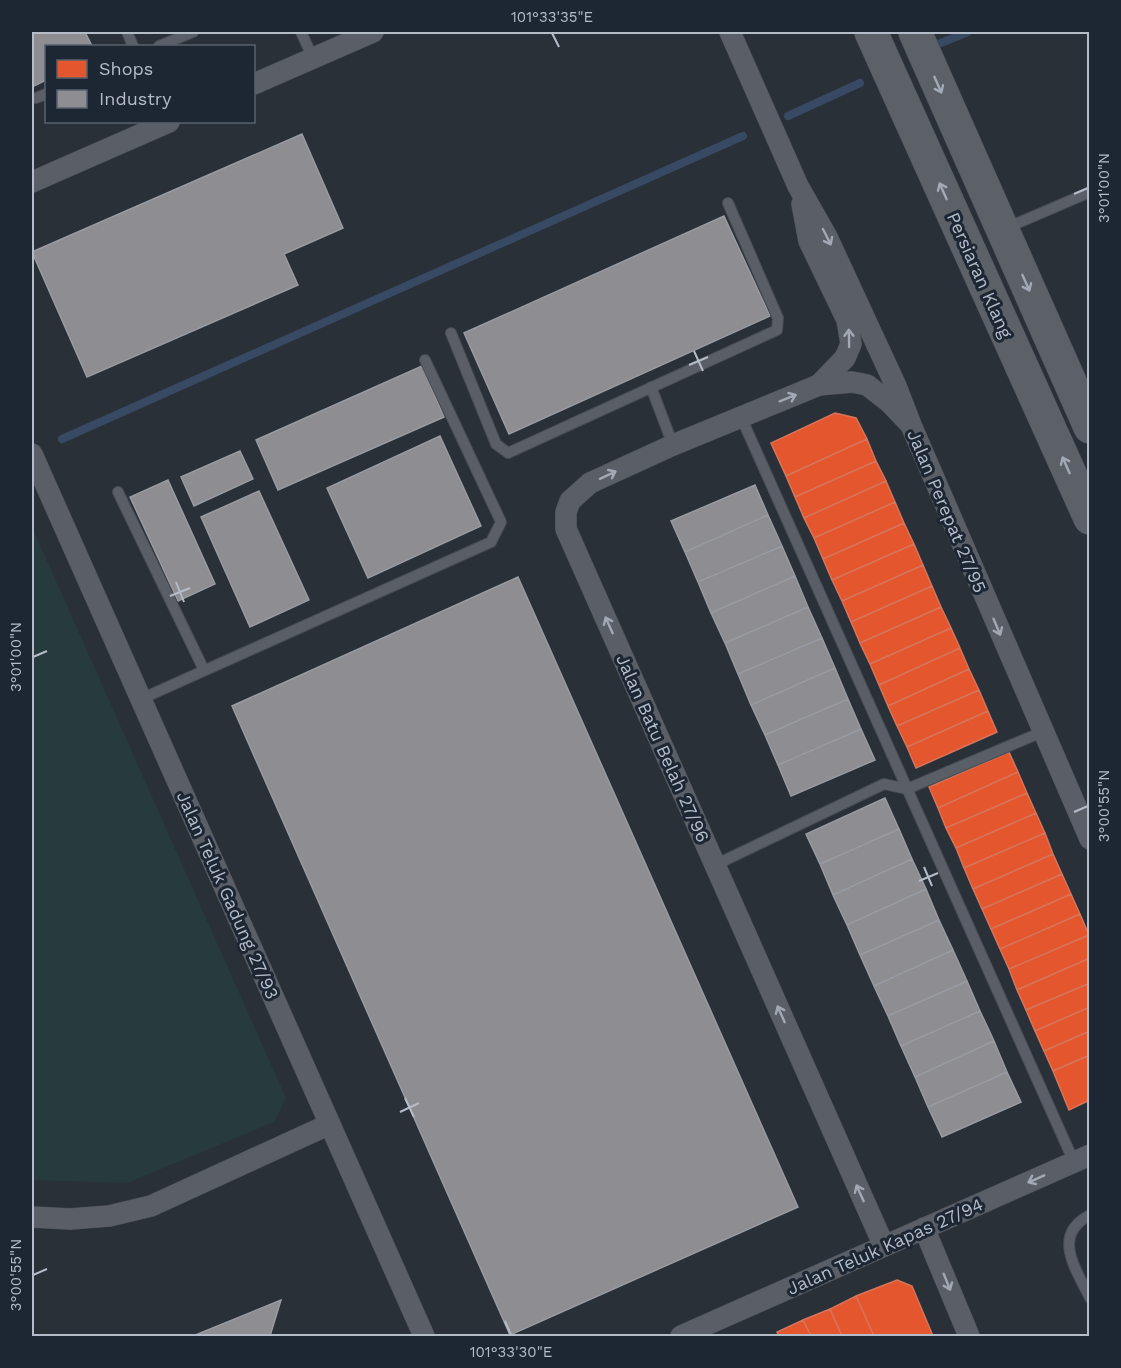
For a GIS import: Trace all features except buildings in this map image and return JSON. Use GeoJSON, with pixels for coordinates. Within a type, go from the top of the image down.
{"type":"FeatureCollection","features":[{"type":"Feature","properties":{"kind":"main road","name":"Persiaran Klang"},"geometry":{"type":"LineString","coordinates":[[871,32],[1089,518]]}},
{"type":"Feature","properties":{"kind":"main road"},"geometry":{"type":"LineString","coordinates":[[915,32],[1089,427]]}},
{"type":"Feature","properties":{"kind":"street"},"geometry":{"type":"LineString","coordinates":[[255,84],[373,32]]}},
{"type":"Feature","properties":{"kind":"street","name":"Jalan Perepat 27/95"},"geometry":{"type":"LineString","coordinates":[[730,32],[798,186],[827,237],[896,386],[1089,839]]}},
{"type":"Feature","properties":{"kind":"street"},"geometry":{"type":"LineString","coordinates":[[32,182],[142,127],[162,123]]}},
{"type":"Feature","properties":{"kind":"street","name":"Jalan Perepat 27/95"},"geometry":{"type":"LineString","coordinates":[[798,186],[809,241],[848,320],[851,344],[845,358],[819,386]]}},
{"type":"Feature","properties":{"kind":"street"},"geometry":{"type":"LineString","coordinates":[[819,386],[852,382],[867,385],[889,402],[911,425]]}},
{"type":"Feature","properties":{"kind":"street","name":"Jalan Batu Belah 27/96"},"geometry":{"type":"LineString","coordinates":[[819,386],[673,445],[590,483],[570,501],[566,512],[566,529],[884,1246]]}},
{"type":"Feature","properties":{"kind":"street","name":"Jalan Teluk Gadung 27/93"},"geometry":{"type":"LineString","coordinates":[[32,454],[424,1336]]}},
{"type":"Feature","properties":{"kind":"street"},"geometry":{"type":"LineString","coordinates":[[32,1217],[70,1219],[109,1216],[151,1206],[330,1124]]}},
{"type":"Feature","properties":{"kind":"street","name":"Jalan Teluk Kapas 27/94"},"geometry":{"type":"LineString","coordinates":[[681,1336],[1082,1159]]}},
{"type":"Feature","properties":{"kind":"street"},"geometry":{"type":"LineString","coordinates":[[924,1228],[969,1336]]}},
{"type":"Feature","properties":{"kind":"lane"},"geometry":{"type":"LineString","coordinates":[[161,45],[193,32]]}},
{"type":"Feature","properties":{"kind":"lane"},"geometry":{"type":"LineString","coordinates":[[301,32],[313,58]]}},
{"type":"Feature","properties":{"kind":"lane"},"geometry":{"type":"LineString","coordinates":[[36,98],[45,94]]}},
{"type":"Feature","properties":{"kind":"lane"},"geometry":{"type":"LineString","coordinates":[[1002,230],[1089,192]]}},
{"type":"Feature","properties":{"kind":"lane"},"geometry":{"type":"LineString","coordinates":[[451,333],[496,444],[508,453],[777,330],[778,318],[728,203]]}},
{"type":"Feature","properties":{"kind":"lane"},"geometry":{"type":"LineString","coordinates":[[141,699],[490,542],[501,522],[425,360]]}},
{"type":"Feature","properties":{"kind":"lane"},"geometry":{"type":"LineString","coordinates":[[651,387],[673,445]]}},
{"type":"Feature","properties":{"kind":"lane"},"geometry":{"type":"LineString","coordinates":[[741,417],[908,789],[1082,1159]]}},
{"type":"Feature","properties":{"kind":"lane"},"geometry":{"type":"LineString","coordinates":[[118,492],[204,670]]}},
{"type":"Feature","properties":{"kind":"lane"},"geometry":{"type":"LineString","coordinates":[[715,865],[884,784],[908,789],[1042,732]]}},
{"type":"Feature","properties":{"kind":"lane"},"geometry":{"type":"LineString","coordinates":[[1089,1215],[1078,1221],[1069,1236],[1068,1253],[1089,1298]]}},
{"type":"Feature","properties":{"kind":"green space"},"geometry":{"type":"Polygon","coordinates":[[[32,527],[286,1098],[274,1122],[127,1183],[32,1180],[32,527]]]}},
{"type":"Feature","properties":{"kind":"waterway"},"geometry":{"type":"LineString","coordinates":[[936,45],[968,32]]}},
{"type":"Feature","properties":{"kind":"waterway"},"geometry":{"type":"LineString","coordinates":[[788,116],[860,83]]}},
{"type":"Feature","properties":{"kind":"waterway"},"geometry":{"type":"LineString","coordinates":[[62,439],[743,136]]}}]}
